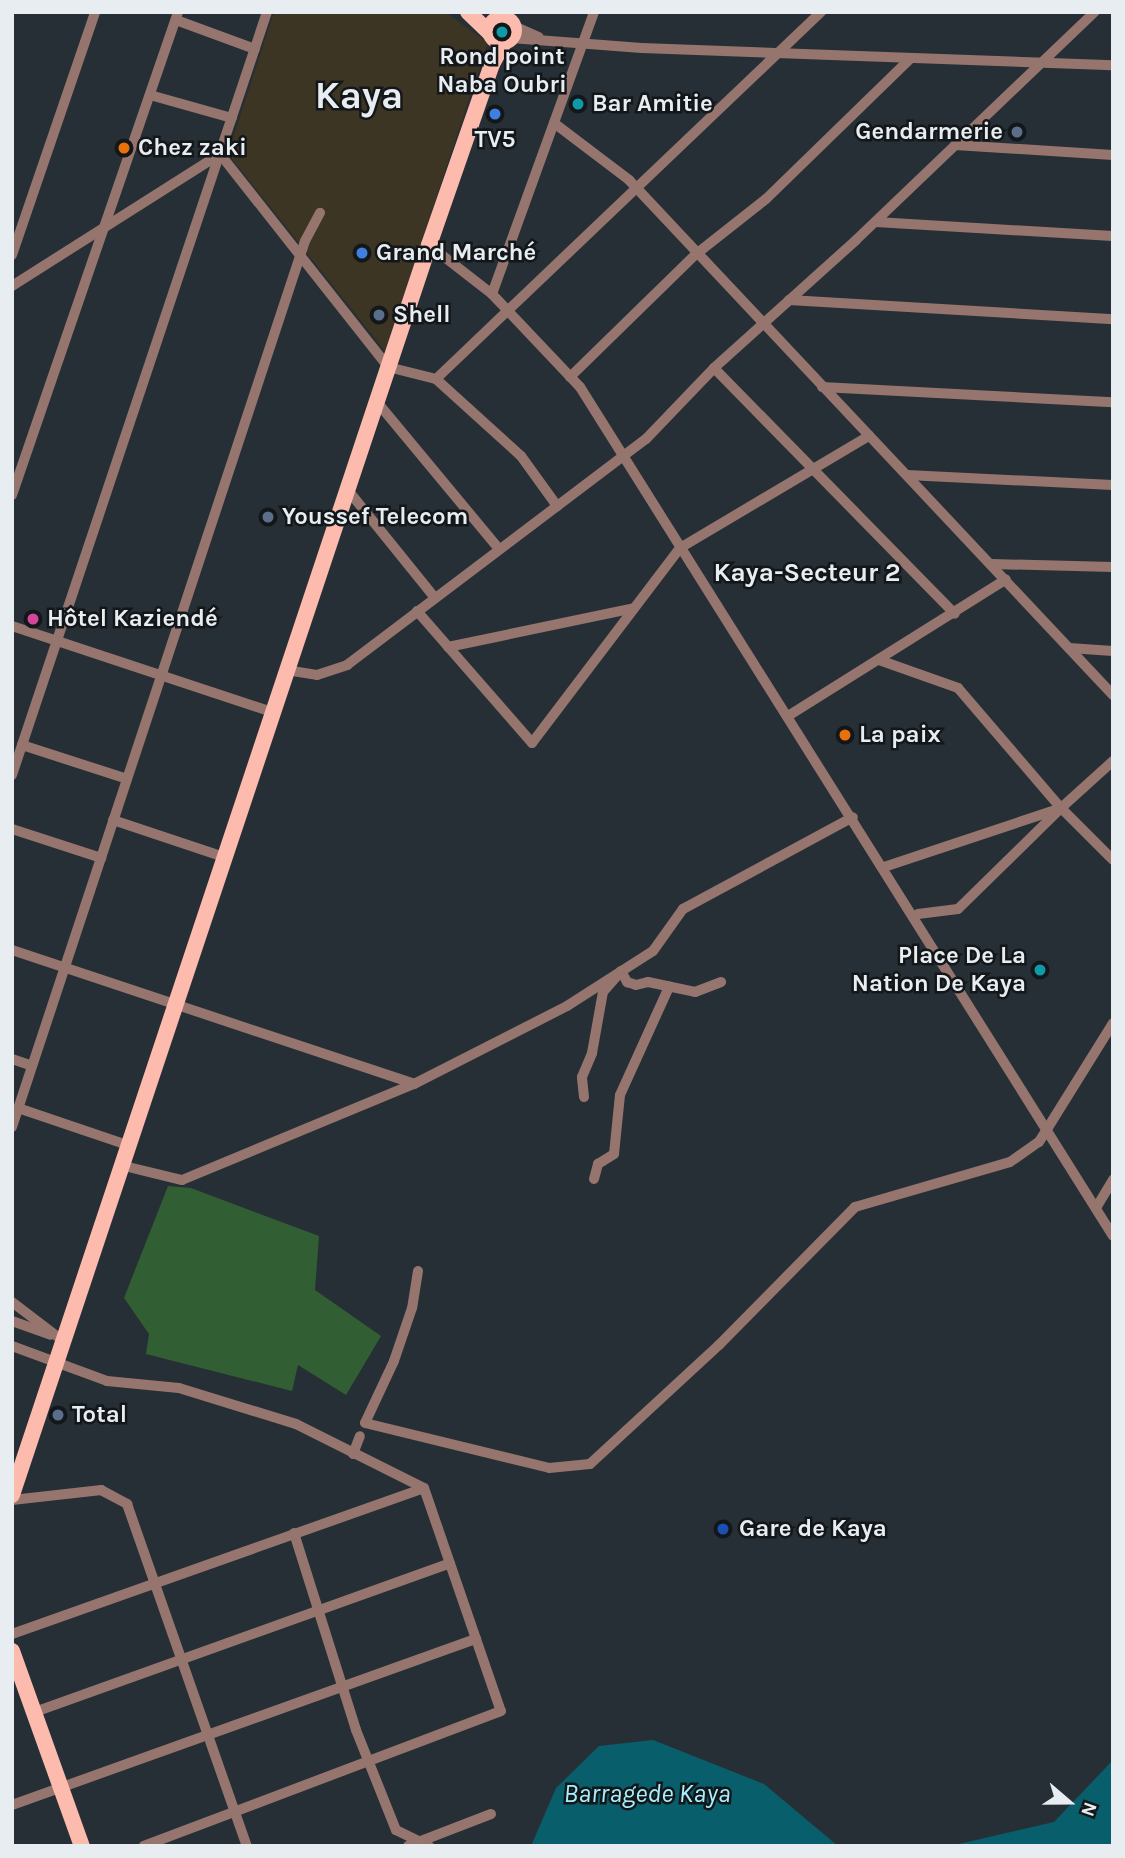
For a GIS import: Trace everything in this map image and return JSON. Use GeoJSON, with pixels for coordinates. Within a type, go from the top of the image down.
{"type":"FeatureCollection","features":[{"type":"Feature","properties":{"kind":"main road"},"geometry":{"type":"LineString","coordinates":[[12,1494],[60,1338],[492,64],[501,33],[469,13]]}},
{"type":"Feature","properties":{"kind":"main road"},"geometry":{"type":"LineString","coordinates":[[12,1651],[82,1846]]}},
{"type":"Feature","properties":{"kind":"street"},"geometry":{"type":"LineString","coordinates":[[12,255],[95,12]]}},
{"type":"Feature","properties":{"kind":"street"},"geometry":{"type":"LineString","coordinates":[[12,775],[267,12]]}},
{"type":"Feature","properties":{"kind":"street"},"geometry":{"type":"LineString","coordinates":[[492,294],[594,12]]}},
{"type":"Feature","properties":{"kind":"street"},"geometry":{"type":"LineString","coordinates":[[436,379],[821,12]]}},
{"type":"Feature","properties":{"kind":"street"},"geometry":{"type":"LineString","coordinates":[[286,670],[317,675],[347,665],[646,439],[714,368],[876,222],[1095,12]]}},
{"type":"Feature","properties":{"kind":"street"},"geometry":{"type":"LineString","coordinates":[[12,495],[177,16],[255,49]]}},
{"type":"Feature","properties":{"kind":"street"},"geometry":{"type":"LineString","coordinates":[[501,33],[582,44],[1113,65]]}},
{"type":"Feature","properties":{"kind":"street"},"geometry":{"type":"LineString","coordinates":[[570,377],[695,255],[766,199],[911,58]]}},
{"type":"Feature","properties":{"kind":"street"},"geometry":{"type":"LineString","coordinates":[[150,95],[232,118]]}},
{"type":"Feature","properties":{"kind":"street"},"geometry":{"type":"LineString","coordinates":[[554,123],[608,161],[635,187],[695,255],[992,564],[1113,695]]}},
{"type":"Feature","properties":{"kind":"street"},"geometry":{"type":"LineString","coordinates":[[956,145],[1113,155]]}},
{"type":"Feature","properties":{"kind":"street"},"geometry":{"type":"LineString","coordinates":[[12,286],[220,154]]}},
{"type":"Feature","properties":{"kind":"street"},"geometry":{"type":"LineString","coordinates":[[220,154],[388,367],[436,379],[521,456],[557,506]]}},
{"type":"Feature","properties":{"kind":"street"},"geometry":{"type":"LineString","coordinates":[[12,1127],[303,258],[305,241],[320,214]]}},
{"type":"Feature","properties":{"kind":"street"},"geometry":{"type":"LineString","coordinates":[[876,222],[1113,236]]}},
{"type":"Feature","properties":{"kind":"street"},"geometry":{"type":"LineString","coordinates":[[429,245],[492,294],[570,377],[853,817],[1113,1236]]}},
{"type":"Feature","properties":{"kind":"street"},"geometry":{"type":"LineString","coordinates":[[789,300],[1113,319]]}},
{"type":"Feature","properties":{"kind":"street"},"geometry":{"type":"LineString","coordinates":[[714,368],[955,614]]}},
{"type":"Feature","properties":{"kind":"street"},"geometry":{"type":"LineString","coordinates":[[822,387],[1113,402]]}},
{"type":"Feature","properties":{"kind":"street"},"geometry":{"type":"LineString","coordinates":[[377,402],[499,549]]}},
{"type":"Feature","properties":{"kind":"street"},"geometry":{"type":"LineString","coordinates":[[417,611],[532,743],[680,548],[869,436]]}},
{"type":"Feature","properties":{"kind":"street"},"geometry":{"type":"LineString","coordinates":[[907,475],[1113,485]]}},
{"type":"Feature","properties":{"kind":"street"},"geometry":{"type":"LineString","coordinates":[[347,489],[435,598]]}},
{"type":"Feature","properties":{"kind":"street"},"geometry":{"type":"LineString","coordinates":[[992,564],[1113,566]]}},
{"type":"Feature","properties":{"kind":"street"},"geometry":{"type":"LineString","coordinates":[[788,716],[955,614],[1006,579]]}},
{"type":"Feature","properties":{"kind":"street"},"geometry":{"type":"LineString","coordinates":[[448,647],[634,608]]}},
{"type":"Feature","properties":{"kind":"street"},"geometry":{"type":"LineString","coordinates":[[12,626],[272,712]]}},
{"type":"Feature","properties":{"kind":"street"},"geometry":{"type":"LineString","coordinates":[[1069,648],[1113,651]]}},
{"type":"Feature","properties":{"kind":"street"},"geometry":{"type":"LineString","coordinates":[[879,660],[958,688],[1061,808],[1113,860]]}},
{"type":"Feature","properties":{"kind":"street"},"geometry":{"type":"LineString","coordinates":[[22,745],[127,779]]}},
{"type":"Feature","properties":{"kind":"street"},"geometry":{"type":"LineString","coordinates":[[918,914],[958,909],[1113,761]]}},
{"type":"Feature","properties":{"kind":"street"},"geometry":{"type":"LineString","coordinates":[[884,867],[1061,808]]}},
{"type":"Feature","properties":{"kind":"street"},"geometry":{"type":"LineString","coordinates":[[120,1165],[182,1180],[414,1084],[567,1006],[653,951],[683,909],[853,817]]}},
{"type":"Feature","properties":{"kind":"street"},"geometry":{"type":"LineString","coordinates":[[113,820],[224,857]]}},
{"type":"Feature","properties":{"kind":"street"},"geometry":{"type":"LineString","coordinates":[[12,829],[101,858]]}},
{"type":"Feature","properties":{"kind":"street"},"geometry":{"type":"LineString","coordinates":[[12,950],[414,1084]]}},
{"type":"Feature","properties":{"kind":"street"},"geometry":{"type":"LineString","coordinates":[[621,971],[627,982],[636,985],[648,982],[695,992],[721,982]]}},
{"type":"Feature","properties":{"kind":"street"},"geometry":{"type":"LineString","coordinates":[[584,1097],[582,1077],[592,1053],[603,992],[621,971]]}},
{"type":"Feature","properties":{"kind":"street"},"geometry":{"type":"LineString","coordinates":[[594,1179],[598,1164],[614,1154],[620,1095],[669,987]]}},
{"type":"Feature","properties":{"kind":"street"},"geometry":{"type":"LineString","coordinates":[[418,1271],[398,1350],[365,1423],[549,1468],[576,1469],[603,1457],[855,1207],[1010,1162],[1049,1132],[1113,1023]]}},
{"type":"Feature","properties":{"kind":"street"},"geometry":{"type":"LineString","coordinates":[[12,1059],[32,1066]]}},
{"type":"Feature","properties":{"kind":"street"},"geometry":{"type":"LineString","coordinates":[[18,1108],[127,1145]]}},
{"type":"Feature","properties":{"kind":"street"},"geometry":{"type":"LineString","coordinates":[[1096,1209],[1113,1180]]}},
{"type":"Feature","properties":{"kind":"street"},"geometry":{"type":"LineString","coordinates":[[12,1302],[60,1338]]}},
{"type":"Feature","properties":{"kind":"street"},"geometry":{"type":"LineString","coordinates":[[12,1321],[60,1338]]}},
{"type":"Feature","properties":{"kind":"street"},"geometry":{"type":"LineString","coordinates":[[12,1346],[55,1358],[107,1381],[179,1388],[280,1419],[425,1488],[501,1711],[144,1846]]}},
{"type":"Feature","properties":{"kind":"street"},"geometry":{"type":"LineString","coordinates":[[353,1454],[360,1436]]}},
{"type":"Feature","properties":{"kind":"street"},"geometry":{"type":"LineString","coordinates":[[12,1634],[425,1488]]}},
{"type":"Feature","properties":{"kind":"street"},"geometry":{"type":"LineString","coordinates":[[12,1500],[101,1490],[115,1495],[127,1504],[247,1846]]}},
{"type":"Feature","properties":{"kind":"street"},"geometry":{"type":"LineString","coordinates":[[294,1533],[342,1686],[396,1830],[426,1843]]}},
{"type":"Feature","properties":{"kind":"street"},"geometry":{"type":"LineString","coordinates":[[33,1713],[450,1563]]}},
{"type":"Feature","properties":{"kind":"street"},"geometry":{"type":"LineString","coordinates":[[12,1805],[476,1639]]}},
{"type":"Feature","properties":{"kind":"street"},"geometry":{"type":"LineString","coordinates":[[408,1846],[426,1843],[491,1814]]}},
{"type":"Feature","properties":{"kind":"shaded area","name":"Grand Marché"},"geometry":{"type":"Polygon","coordinates":[[[274,12],[445,12],[488,43],[385,351],[228,154],[274,12]]]}},
{"type":"Feature","properties":{"kind":"green space"},"geometry":{"type":"Polygon","coordinates":[[[168,1186],[191,1188],[319,1236],[315,1290],[381,1336],[346,1395],[298,1365],[292,1391],[146,1354],[149,1334],[124,1298],[168,1186]]]}},
{"type":"Feature","properties":{"kind":"water","name":"Barragede Kaya"},"geometry":{"type":"Polygon","coordinates":[[[653,1740],[764,1784],[838,1846],[531,1846],[556,1788],[599,1746],[653,1740]]]}},
{"type":"Feature","properties":{"kind":"water"},"geometry":{"type":"Polygon","coordinates":[[[1113,1760],[1113,1846],[950,1846],[1054,1822],[1113,1760]]]}},
{"type":"Feature","properties":{"kind":"place","name":"Rond point Naba Oubri"},"geometry":{"type":"Point","coordinates":[502,32]}},
{"type":"Feature","properties":{"kind":"place","name":"Bar Amitie"},"geometry":{"type":"Point","coordinates":[578,104]}},
{"type":"Feature","properties":{"kind":"place","name":"TV5"},"geometry":{"type":"Point","coordinates":[495,114]}},
{"type":"Feature","properties":{"kind":"place","name":"Gendarmerie"},"geometry":{"type":"Point","coordinates":[1017,132]}},
{"type":"Feature","properties":{"kind":"place","name":"Chez zaki"},"geometry":{"type":"Point","coordinates":[124,148]}},
{"type":"Feature","properties":{"kind":"place","name":"Grand Marché"},"geometry":{"type":"Point","coordinates":[362,253]}},
{"type":"Feature","properties":{"kind":"place","name":"Shell"},"geometry":{"type":"Point","coordinates":[379,315]}},
{"type":"Feature","properties":{"kind":"place","name":"Youssef Telecom"},"geometry":{"type":"Point","coordinates":[268,517]}},
{"type":"Feature","properties":{"kind":"place","name":"Hôtel Kaziendé"},"geometry":{"type":"Point","coordinates":[33,619]}},
{"type":"Feature","properties":{"kind":"place","name":"La paix"},"geometry":{"type":"Point","coordinates":[845,735]}},
{"type":"Feature","properties":{"kind":"place","name":"Place De La Nation De Kaya"},"geometry":{"type":"Point","coordinates":[1040,970]}},
{"type":"Feature","properties":{"kind":"place","name":"Total"},"geometry":{"type":"Point","coordinates":[58,1415]}},
{"type":"Feature","properties":{"kind":"place","name":"Gare de Kaya"},"geometry":{"type":"Point","coordinates":[723,1529]}},
{"type":"Feature","properties":{"kind":"district","name":"Kaya"},"geometry":{"type":"Point","coordinates":[359,96]}},
{"type":"Feature","properties":{"kind":"district","name":"Kaya-Secteur 2"},"geometry":{"type":"Point","coordinates":[807,573]}}]}
